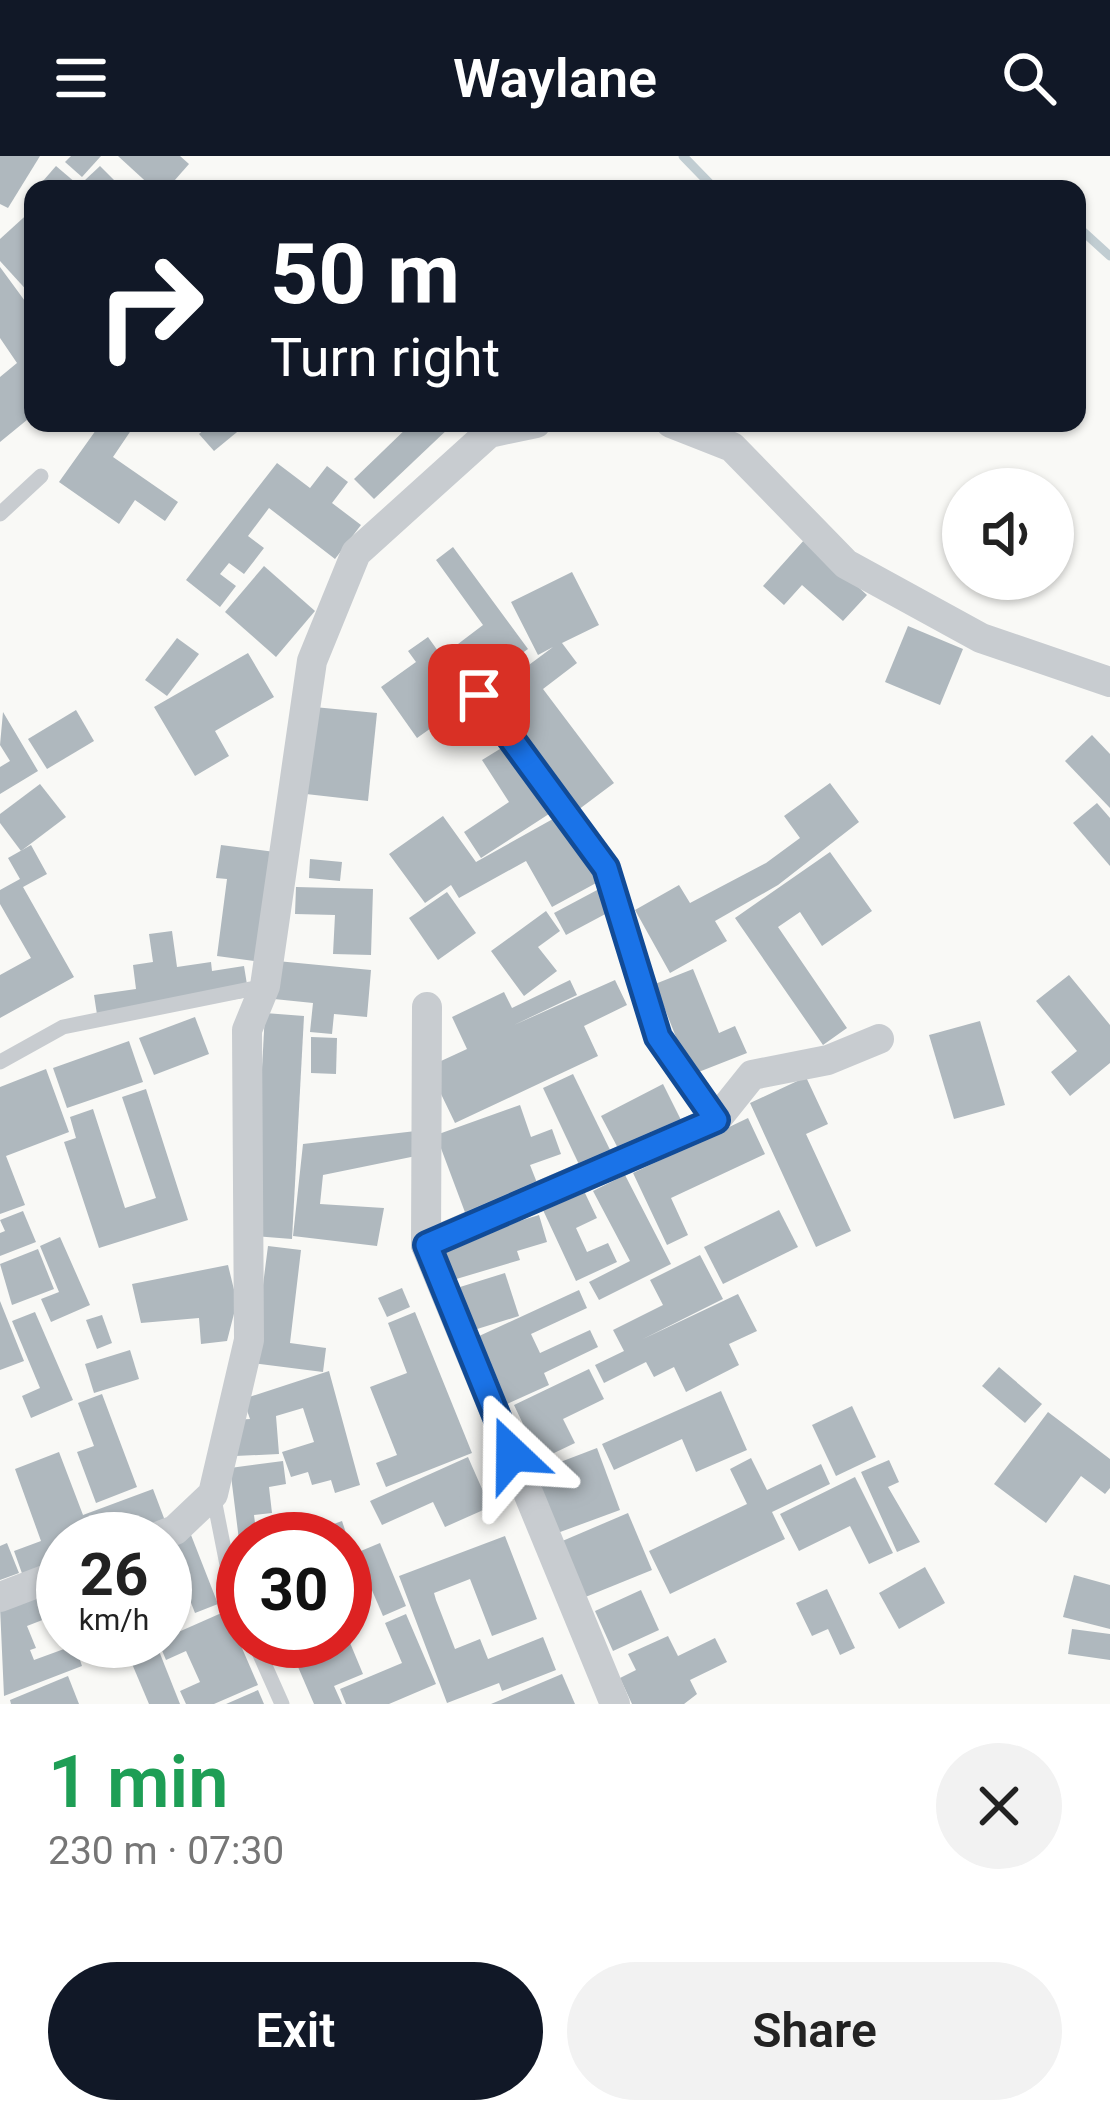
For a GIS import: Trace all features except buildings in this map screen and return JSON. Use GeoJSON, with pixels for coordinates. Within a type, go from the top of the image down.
{"type":"FeatureCollection","features":[{"type":"Feature","properties":{"kind":"street"},"geometry":{"type":"LineString","coordinates":[[192,1514],[213,1494],[249,1340],[247,1030],[265,986],[312,661],[356,553],[494,432]]}},
{"type":"Feature","properties":{"kind":"street"},"geometry":{"type":"LineString","coordinates":[[694,432],[732,447],[846,564],[981,638],[1110,682]]}},
{"type":"Feature","properties":{"kind":"street"},"geometry":{"type":"LineString","coordinates":[[427,1006],[427,1245],[615,1704]]}},
{"type":"Feature","properties":{"kind":"street"},"geometry":{"type":"LineString","coordinates":[[427,1245],[716,1120],[752,1075],[828,1060],[879,1039]]}},
{"type":"Feature","properties":{"kind":"street"},"geometry":{"type":"LineString","coordinates":[[0,1597],[36,1583]]}},
{"type":"Feature","properties":{"kind":"lane"},"geometry":{"type":"LineString","coordinates":[[0,514],[41,476]]}},
{"type":"Feature","properties":{"kind":"lane"},"geometry":{"type":"LineString","coordinates":[[479,695],[606,868],[658,1037],[716,1120]]}},
{"type":"Feature","properties":{"kind":"lane"},"geometry":{"type":"LineString","coordinates":[[0,1062],[63,1027],[265,986]]}},
{"type":"Feature","properties":{"kind":"lane"},"geometry":{"type":"LineString","coordinates":[[213,1494],[217,1512]]}},
{"type":"Feature","properties":{"kind":"lane"},"geometry":{"type":"LineString","coordinates":[[266,1668],[282,1704]]}},
{"type":"Feature","properties":{"kind":"waterway"},"geometry":{"type":"LineString","coordinates":[[683,156],[706,180]]}},
{"type":"Feature","properties":{"kind":"waterway"},"geometry":{"type":"LineString","coordinates":[[1086,234],[1110,256]]}},
{"type":"Feature","properties":{"kind":"route"},"geometry":{"type":"LineString","coordinates":[[479,695],[606,868],[658,1037],[716,1120],[427,1245],[512,1454]]}}]}
